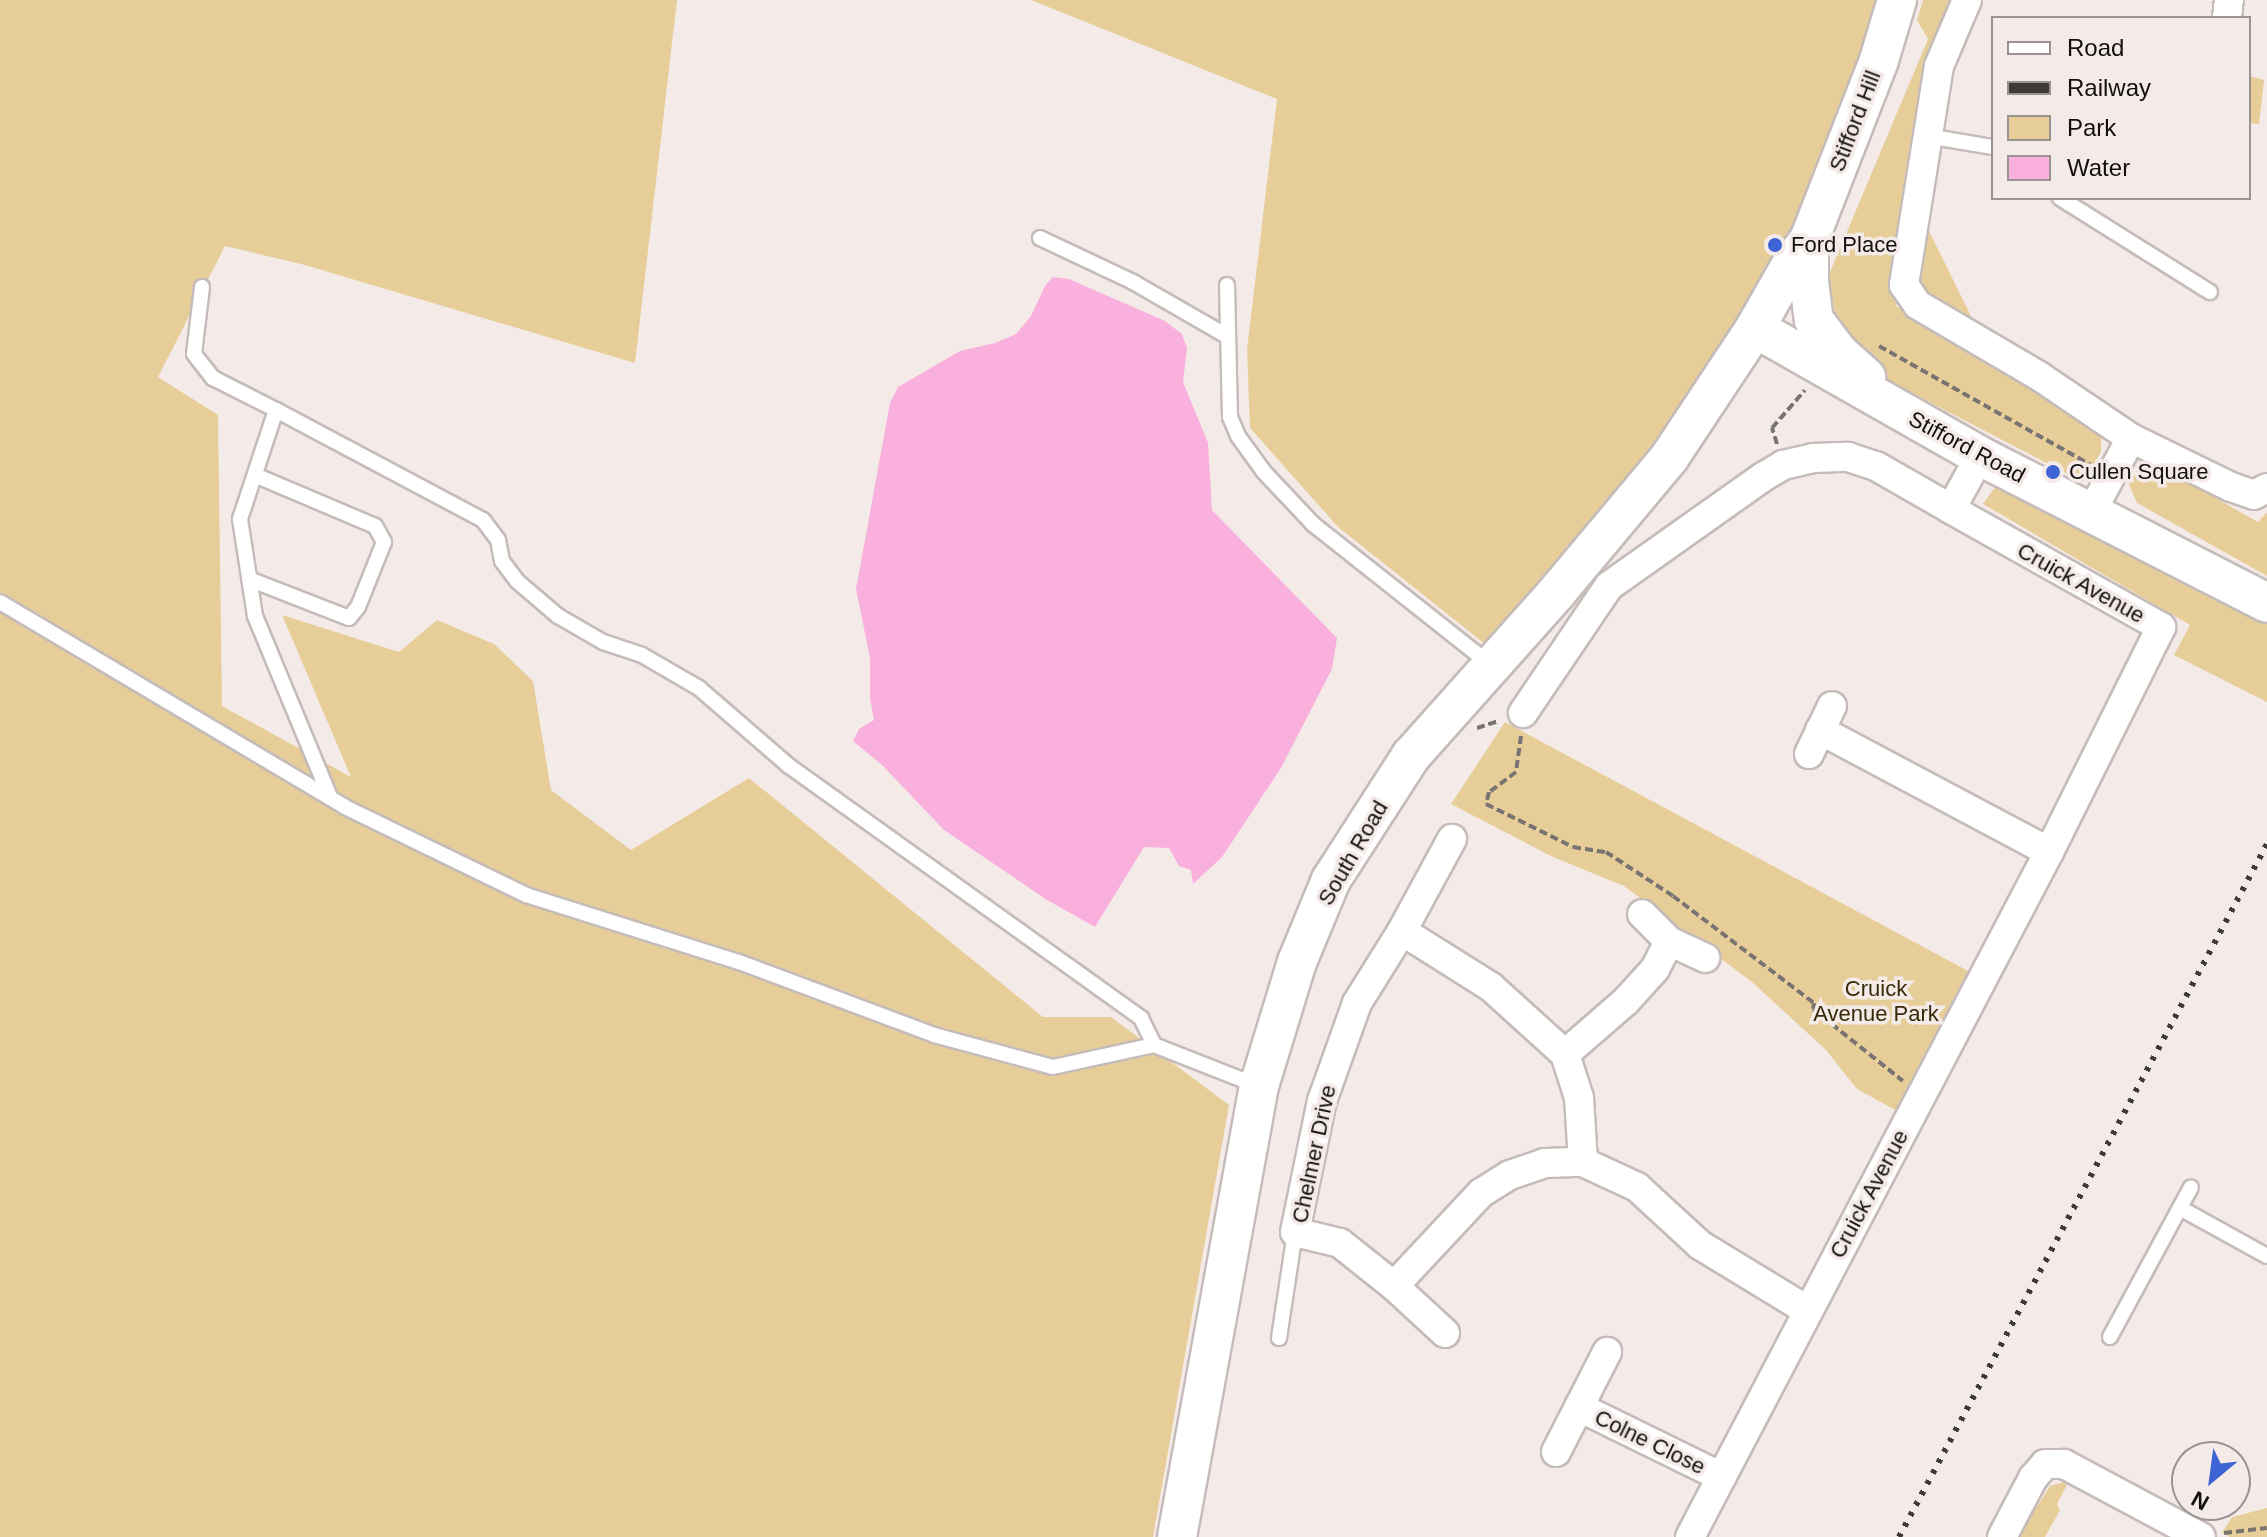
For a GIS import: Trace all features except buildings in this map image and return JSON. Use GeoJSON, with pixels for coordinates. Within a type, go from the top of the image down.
{"type":"FeatureCollection","features":[{"type":"Feature","properties":{"kind":"main road","name":"Stifford Hill"},"geometry":{"type":"LineString","coordinates":[[1755,328],[1793,261],[1809,240],[1879,60],[1897,0]]}},
{"type":"Feature","properties":{"kind":"main road","name":"Stifford Hill"},"geometry":{"type":"LineString","coordinates":[[1809,240],[1809,281],[1814,320],[1838,352],[1914,420]]}},
{"type":"Feature","properties":{"kind":"main road","name":"Stifford Road"},"geometry":{"type":"LineString","coordinates":[[1755,328],[1980,456],[2267,603]]}},
{"type":"Feature","properties":{"kind":"main road","name":"South Road"},"geometry":{"type":"LineString","coordinates":[[1177,1537],[1259,1086],[1297,962],[1331,880],[1411,756],[1669,458],[1755,328]]}},
{"type":"Feature","properties":{"kind":"street"},"geometry":{"type":"LineString","coordinates":[[1967,0],[1939,66],[1904,285],[1918,305],[2039,376],[2131,438],[2231,487],[2254,495],[2267,488]]}},
{"type":"Feature","properties":{"kind":"street"},"geometry":{"type":"LineString","coordinates":[[2091,513],[2131,438]]}},
{"type":"Feature","properties":{"kind":"street"},"geometry":{"type":"LineString","coordinates":[[1523,713],[1609,586],[1783,465],[1813,458],[1848,457],[1876,466],[1951,509],[1980,456]]}},
{"type":"Feature","properties":{"kind":"street","name":"Cruick Avenue"},"geometry":{"type":"LineString","coordinates":[[1690,1537],[2049,852],[2161,627],[1951,509]]}},
{"type":"Feature","properties":{"kind":"street"},"geometry":{"type":"LineString","coordinates":[[1820,730],[2049,852]]}},
{"type":"Feature","properties":{"kind":"street","name":"Chelmer Drive"},"geometry":{"type":"LineString","coordinates":[[1445,1333],[1394,1286],[1340,1243],[1295,1232],[1322,1101],[1357,1003],[1402,931],[1452,839]]}},
{"type":"Feature","properties":{"kind":"street"},"geometry":{"type":"LineString","coordinates":[[1642,914],[1669,941],[1705,958]]}},
{"type":"Feature","properties":{"kind":"street"},"geometry":{"type":"LineString","coordinates":[[1402,931],[1491,987],[1565,1054],[1579,1098],[1583,1162]]}},
{"type":"Feature","properties":{"kind":"street"},"geometry":{"type":"LineString","coordinates":[[1565,1054],[1626,1001],[1655,969],[1669,941]]}},
{"type":"Feature","properties":{"kind":"street"},"geometry":{"type":"LineString","coordinates":[[1394,1286],[1481,1193],[1510,1175],[1545,1163],[1583,1162],[1637,1187],[1700,1245],[1807,1310]]}},
{"type":"Feature","properties":{"kind":"street","name":"Colne Close"},"geometry":{"type":"LineString","coordinates":[[1556,1452],[1607,1352]]}},
{"type":"Feature","properties":{"kind":"street","name":"Colne Close"},"geometry":{"type":"LineString","coordinates":[[1579,1407],[1722,1477]]}},
{"type":"Feature","properties":{"kind":"street"},"geometry":{"type":"LineString","coordinates":[[2002,1537],[2033,1478],[2045,1464],[2064,1464],[2211,1535]]}},
{"type":"Feature","properties":{"kind":"lane"},"geometry":{"type":"LineString","coordinates":[[1927,136],[1991,147]]}},
{"type":"Feature","properties":{"kind":"lane"},"geometry":{"type":"LineString","coordinates":[[2063,200],[2210,292]]}},
{"type":"Feature","properties":{"kind":"lane"},"geometry":{"type":"LineString","coordinates":[[1040,238],[1133,282],[1227,336]]}},
{"type":"Feature","properties":{"kind":"lane"},"geometry":{"type":"LineString","coordinates":[[1227,285],[1230,417],[1238,436],[1264,472],[1313,524],[1492,666]]}},
{"type":"Feature","properties":{"kind":"lane"},"geometry":{"type":"LineString","coordinates":[[202,287],[194,354],[213,378],[483,520],[498,540],[502,561],[517,581],[558,616],[603,642],[642,655],[699,688],[789,766],[1141,1018],[1154,1045]]}},
{"type":"Feature","properties":{"kind":"lane"},"geometry":{"type":"LineString","coordinates":[[276,410],[240,519],[255,616],[330,797]]}},
{"type":"Feature","properties":{"kind":"lane"},"geometry":{"type":"LineString","coordinates":[[249,579],[349,618],[358,607],[384,542],[375,526],[255,475]]}},
{"type":"Feature","properties":{"kind":"lane"},"geometry":{"type":"LineString","coordinates":[[0,602],[330,797],[526,895],[739,962],[934,1035],[1053,1067],[1154,1045],[1259,1086]]}},
{"type":"Feature","properties":{"kind":"lane"},"geometry":{"type":"LineString","coordinates":[[2110,1337],[2191,1187]]}},
{"type":"Feature","properties":{"kind":"lane"},"geometry":{"type":"LineString","coordinates":[[2180,1208],[2267,1256]]}},
{"type":"Feature","properties":{"kind":"lane"},"geometry":{"type":"LineString","coordinates":[[1279,1338],[1295,1232]]}},
{"type":"Feature","properties":{"kind":"path"},"geometry":{"type":"LineString","coordinates":[[1870,341],[2087,465],[2102,467]]}},
{"type":"Feature","properties":{"kind":"path"},"geometry":{"type":"LineString","coordinates":[[1523,713],[1516,772],[1489,792],[1486,804],[1573,847],[1606,852],[1673,896],[1814,1003],[1813,1009],[1921,1095]]}},
{"type":"Feature","properties":{"kind":"path"},"geometry":{"type":"LineString","coordinates":[[2211,1535],[2267,1528]]}},
{"type":"Feature","properties":{"kind":"green space"},"geometry":{"type":"Polygon","coordinates":[[[0,0],[677,0],[635,363],[305,265],[225,246],[158,377],[218,415],[222,706],[351,777],[282,615],[399,652],[437,620],[494,644],[533,681],[551,790],[631,850],[749,778],[1043,1017],[1111,1017],[1229,1105],[1153,1537],[0,1537],[0,0]]]}},
{"type":"Feature","properties":{"kind":"green space"},"geometry":{"type":"Polygon","coordinates":[[[1031,0],[1882,0],[1796,233],[1651,456],[1490,648],[1338,527],[1250,428],[1247,349],[1277,99],[1031,0]]]}},
{"type":"Feature","properties":{"kind":"green space"},"geometry":{"type":"Polygon","coordinates":[[[1923,0],[1961,0],[1926,89],[1896,306],[2101,425],[2101,452],[2083,482],[1885,379],[1839,331],[1828,277],[1928,39],[1917,20],[1923,0]]]}},
{"type":"Feature","properties":{"kind":"green space"},"geometry":{"type":"Polygon","coordinates":[[[2251,77],[2264,80],[2259,124],[2251,123],[2251,77]]]}},
{"type":"Feature","properties":{"kind":"green space"},"geometry":{"type":"Polygon","coordinates":[[[1928,229],[1973,320],[1961,326],[1934,307],[1914,276],[1928,229]]]}},
{"type":"Feature","properties":{"kind":"green space"},"geometry":{"type":"Polygon","coordinates":[[[2157,465],[2258,522],[2267,512],[2267,576],[2137,503],[2129,484],[2139,467],[2157,465]]]}},
{"type":"Feature","properties":{"kind":"green space"},"geometry":{"type":"Polygon","coordinates":[[[1995,487],[2267,624],[2267,702],[2174,655],[2190,625],[1983,504],[1995,487]]]}},
{"type":"Feature","properties":{"kind":"green space","name":"Cruick Avenue Park"},"geometry":{"type":"Polygon","coordinates":[[[1505,722],[1970,972],[1897,1111],[1857,1089],[1826,1050],[1752,982],[1624,886],[1553,857],[1451,804],[1505,722]]]}},
{"type":"Feature","properties":{"kind":"green space"},"geometry":{"type":"Polygon","coordinates":[[[2064,1482],[2067,1485],[2057,1504],[2060,1510],[2045,1537],[2018,1537],[2050,1486],[2064,1482]]]}},
{"type":"Feature","properties":{"kind":"green space"},"geometry":{"type":"Polygon","coordinates":[[[2267,1508],[2267,1537],[2230,1537],[2222,1533],[2230,1521],[2251,1521],[2251,1512],[2267,1508]]]}},
{"type":"Feature","properties":{"kind":"water"},"geometry":{"type":"Polygon","coordinates":[[[1053,277],[1069,279],[1165,321],[1182,334],[1187,348],[1183,382],[1208,443],[1212,510],[1337,638],[1332,669],[1281,768],[1222,857],[1193,884],[1191,870],[1179,866],[1169,848],[1144,847],[1095,927],[1047,900],[944,830],[882,765],[853,741],[859,729],[874,720],[870,698],[870,658],[856,589],[890,403],[898,387],[960,351],[995,343],[1016,334],[1031,316],[1045,286],[1053,277]]]}},
{"type":"Feature","properties":{"kind":"railway"},"geometry":{"type":"LineString","coordinates":[[1899,1537],[2267,844]]}},
{"type":"Feature","properties":{"kind":"place","name":"Ford Place"},"geometry":{"type":"Point","coordinates":[1775,245]}},
{"type":"Feature","properties":{"kind":"place","name":"Cullen Square"},"geometry":{"type":"Point","coordinates":[2053,472]}}]}
